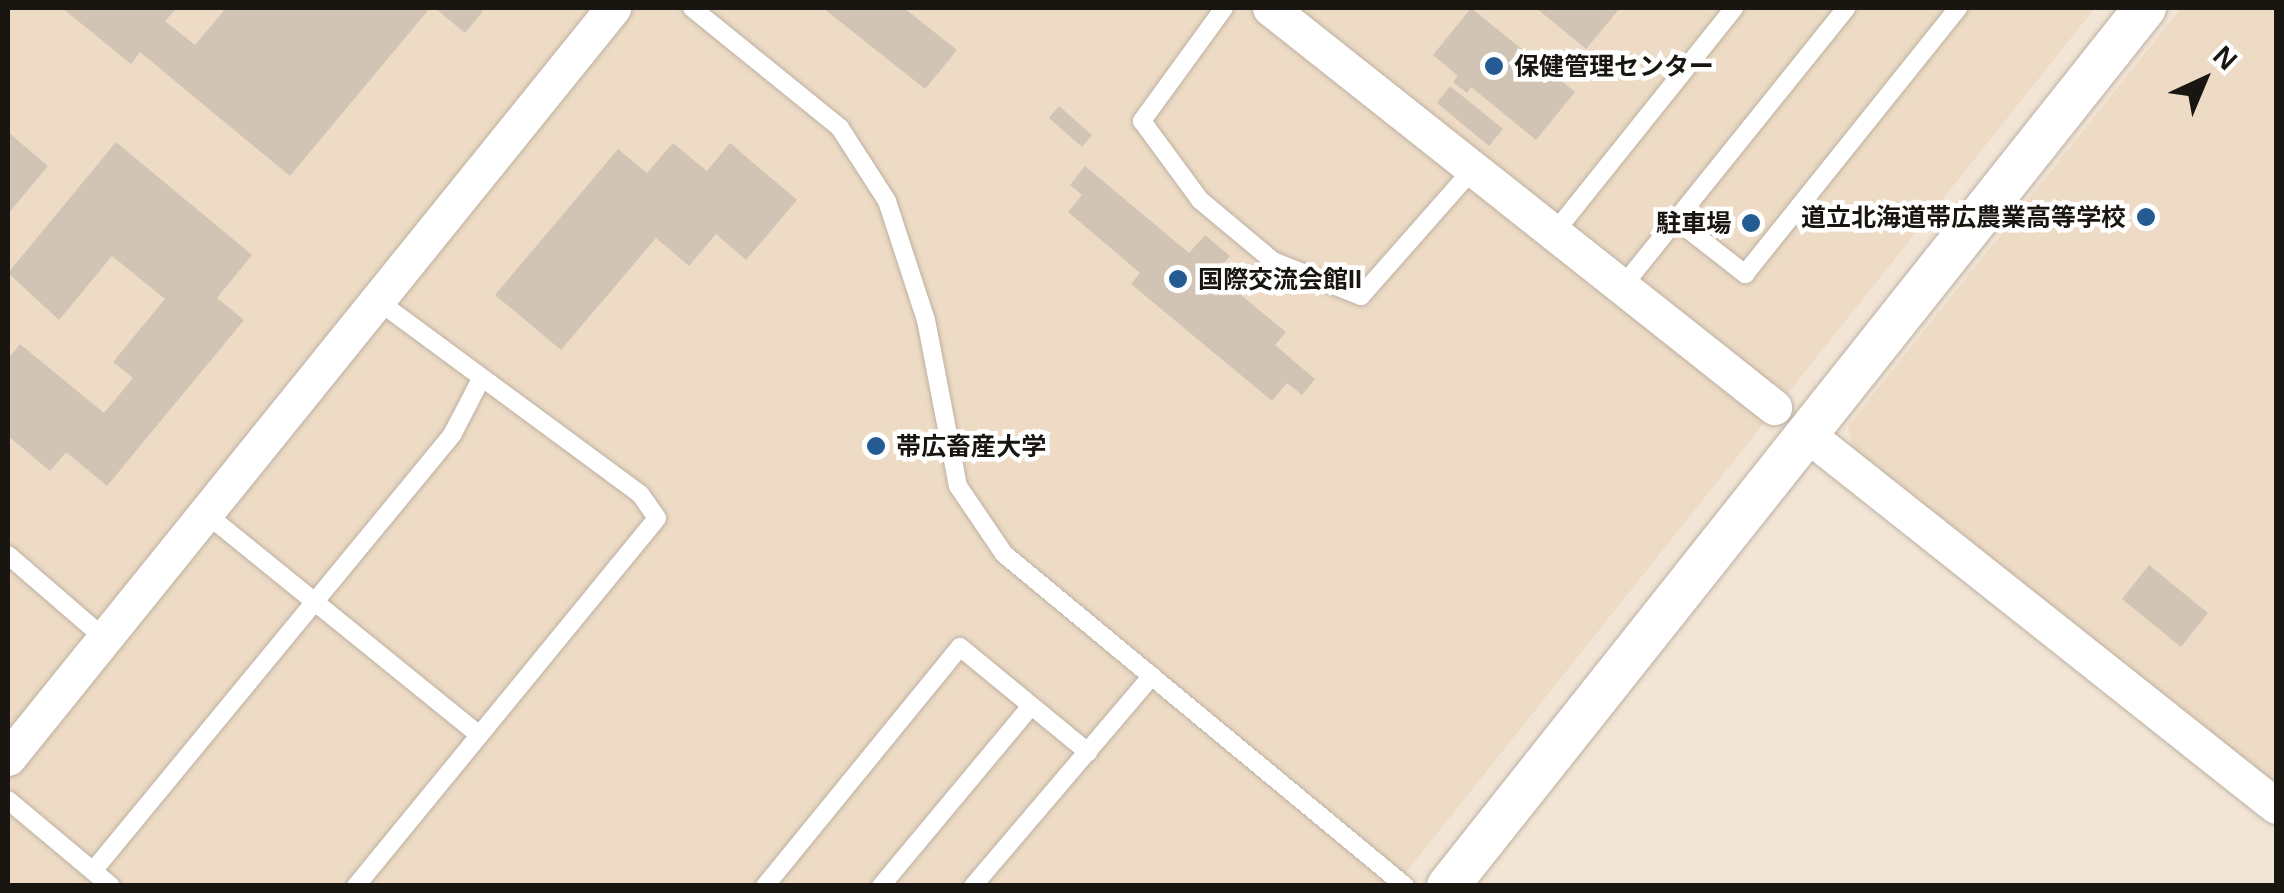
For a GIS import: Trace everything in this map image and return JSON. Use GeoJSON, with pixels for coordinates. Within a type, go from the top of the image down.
{"type":"FeatureCollection","features":[{"type":"Feature","properties":{"kind":"street"},"geometry":{"type":"LineString","coordinates":[[8,758],[613,8]]}},
{"type":"Feature","properties":{"kind":"street"},"geometry":{"type":"LineString","coordinates":[[1270,8],[1774,407]]}},
{"type":"Feature","properties":{"kind":"street"},"geometry":{"type":"LineString","coordinates":[[1448,886],[2145,8]]}},
{"type":"Feature","properties":{"kind":"street"},"geometry":{"type":"LineString","coordinates":[[1808,435],[2276,806]]}},
{"type":"Feature","properties":{"kind":"lane"},"geometry":{"type":"LineString","coordinates":[[692,8],[840,128],[887,201],[926,320],[958,486],[1004,554],[1405,886]]}},
{"type":"Feature","properties":{"kind":"lane"},"geometry":{"type":"LineString","coordinates":[[1224,8],[1142,121],[1200,200],[1273,261],[1362,296],[1473,169]]}},
{"type":"Feature","properties":{"kind":"lane"},"geometry":{"type":"LineString","coordinates":[[1554,233],[1734,8]]}},
{"type":"Feature","properties":{"kind":"lane"},"geometry":{"type":"LineString","coordinates":[[1622,286],[1846,8]]}},
{"type":"Feature","properties":{"kind":"lane"},"geometry":{"type":"LineString","coordinates":[[1676,220],[1745,274],[1958,8]]}},
{"type":"Feature","properties":{"kind":"lane"},"geometry":{"type":"LineString","coordinates":[[356,886],[657,518],[640,494],[377,300]]}},
{"type":"Feature","properties":{"kind":"lane"},"geometry":{"type":"LineString","coordinates":[[93,871],[452,436],[480,379]]}},
{"type":"Feature","properties":{"kind":"lane"},"geometry":{"type":"LineString","coordinates":[[1774,407],[1808,435]]}},
{"type":"Feature","properties":{"kind":"lane"},"geometry":{"type":"LineString","coordinates":[[205,513],[312,604],[479,735]]}},
{"type":"Feature","properties":{"kind":"lane"},"geometry":{"type":"LineString","coordinates":[[8,556],[104,638]]}},
{"type":"Feature","properties":{"kind":"lane"},"geometry":{"type":"LineString","coordinates":[[766,886],[960,648],[1088,752]]}},
{"type":"Feature","properties":{"kind":"lane"},"geometry":{"type":"LineString","coordinates":[[973,886],[1152,676]]}},
{"type":"Feature","properties":{"kind":"lane"},"geometry":{"type":"LineString","coordinates":[[881,886],[1031,706]]}},
{"type":"Feature","properties":{"kind":"lane"},"geometry":{"type":"LineString","coordinates":[[8,800],[111,886]]}},
{"type":"Feature","properties":{"kind":"shaded area","name":"帯広畜産大学"},"geometry":{"type":"Polygon","coordinates":[[[8,8],[2095,8],[1395,886],[8,885],[8,8]]]}},
{"type":"Feature","properties":{"kind":"shaded area","name":"道立北海道帯広農業高等学校"},"geometry":{"type":"Polygon","coordinates":[[[2181,8],[2276,8],[2276,785],[1853,450],[1848,426],[2181,8]]]}},
{"type":"Feature","properties":{"kind":"building"},"geometry":{"type":"Polygon","coordinates":[[[62,8],[177,8],[165,21],[195,45],[226,8],[430,8],[290,176],[140,52],[131,64],[62,8]]]}},
{"type":"Feature","properties":{"kind":"building"},"geometry":{"type":"Polygon","coordinates":[[[435,8],[479,8],[483,11],[465,33],[435,8]]]}},
{"type":"Feature","properties":{"kind":"building"},"geometry":{"type":"Polygon","coordinates":[[[823,8],[904,8],[957,50],[925,89],[823,8]]]}},
{"type":"Feature","properties":{"kind":"building","name":"保健管理センター"},"geometry":{"type":"Polygon","coordinates":[[[1471,8],[1575,92],[1536,140],[1471,87],[1467,93],[1453,82],[1458,76],[1433,55],[1471,8]]]}},
{"type":"Feature","properties":{"kind":"building"},"geometry":{"type":"Polygon","coordinates":[[[1536,8],[1620,8],[1586,49],[1536,8]]]}},
{"type":"Feature","properties":{"kind":"building"},"geometry":{"type":"Polygon","coordinates":[[[1450,86],[1503,129],[1489,146],[1437,103],[1450,86]]]}},
{"type":"Feature","properties":{"kind":"building"},"geometry":{"type":"Polygon","coordinates":[[[1059,106],[1092,135],[1082,147],[1049,118],[1059,106]]]}},
{"type":"Feature","properties":{"kind":"building"},"geometry":{"type":"Polygon","coordinates":[[[8,132],[48,166],[8,214],[8,132]]]}},
{"type":"Feature","properties":{"kind":"building"},"geometry":{"type":"Polygon","coordinates":[[[116,142],[252,255],[217,298],[244,320],[107,486],[66,452],[50,471],[8,436],[8,359],[20,344],[104,413],[133,378],[113,362],[165,299],[112,256],[59,320],[8,273],[116,142]]]}},
{"type":"Feature","properties":{"kind":"building"},"geometry":{"type":"Polygon","coordinates":[[[673,143],[707,171],[730,143],[797,200],[746,260],[716,234],[689,266],[656,238],[561,350],[495,295],[618,149],[647,173],[673,143]]]}},
{"type":"Feature","properties":{"kind":"building","name":"国際交流会館II"},"geometry":{"type":"Polygon","coordinates":[[[1085,166],[1189,253],[1205,235],[1230,256],[1215,274],[1286,332],[1275,345],[1315,379],[1302,395],[1287,383],[1272,401],[1131,284],[1140,273],[1068,212],[1082,195],[1070,185],[1085,166]]]}},
{"type":"Feature","properties":{"kind":"building"},"geometry":{"type":"Polygon","coordinates":[[[2149,565],[2208,613],[2181,647],[2122,599],[2149,565]]]}},
{"type":"Feature","properties":{"kind":"place","name":"保健管理センター"},"geometry":{"type":"Point","coordinates":[1494,66]}},
{"type":"Feature","properties":{"kind":"place","name":"道立北海道帯広農業高等学校"},"geometry":{"type":"Point","coordinates":[2146,217]}},
{"type":"Feature","properties":{"kind":"place","name":"駐車場"},"geometry":{"type":"Point","coordinates":[1751,223]}},
{"type":"Feature","properties":{"kind":"place","name":"国際交流会館II"},"geometry":{"type":"Point","coordinates":[1178,279]}},
{"type":"Feature","properties":{"kind":"place","name":"帯広畜産大学"},"geometry":{"type":"Point","coordinates":[876,446]}}]}
